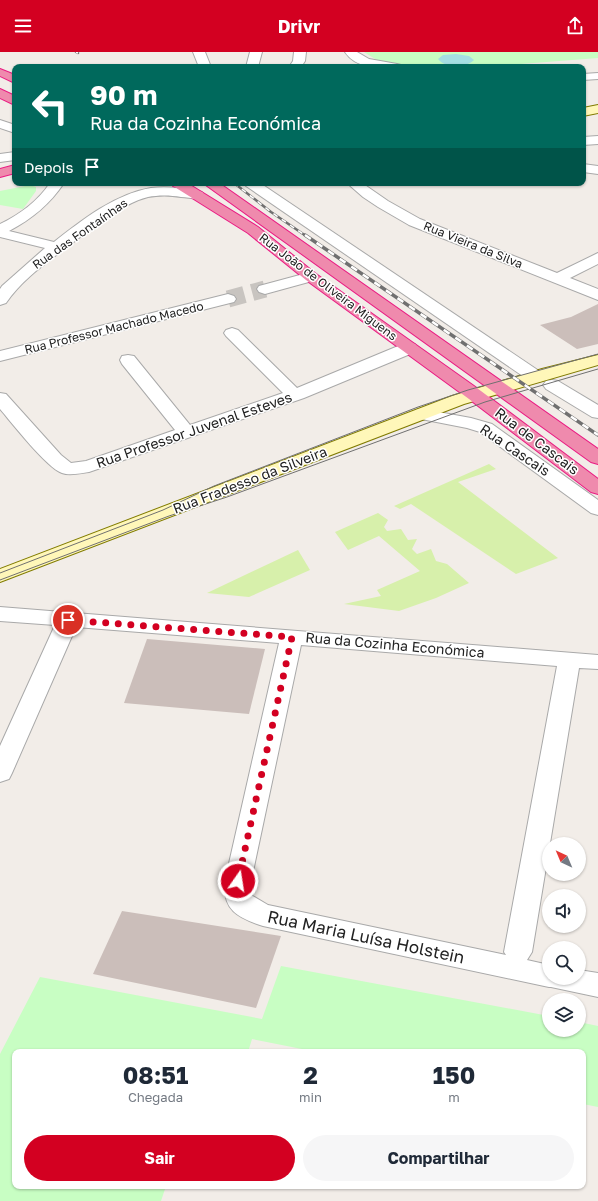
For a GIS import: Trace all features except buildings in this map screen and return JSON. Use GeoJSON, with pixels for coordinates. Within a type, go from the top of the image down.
{"type":"FeatureCollection","features":[{"type":"Feature","properties":{"kind":"highway"},"geometry":{"type":"LineString","coordinates":[[5,75],[12,85]]}},
{"type":"Feature","properties":{"kind":"highway"},"geometry":{"type":"LineString","coordinates":[[0,94],[12,100]]}},
{"type":"Feature","properties":{"kind":"highway"},"geometry":{"type":"LineString","coordinates":[[0,173],[8,160]]}},
{"type":"Feature","properties":{"kind":"highway"},"geometry":{"type":"LineString","coordinates":[[0,185],[12,182]]}},
{"type":"Feature","properties":{"kind":"highway","name":"Rua João de Oliveira Miguens"},"geometry":{"type":"LineString","coordinates":[[183,186],[253,230],[263,240],[311,277],[476,395]]}},
{"type":"Feature","properties":{"kind":"highway","name":"Rua João de Oliveira Miguens"},"geometry":{"type":"LineString","coordinates":[[214,186],[500,388]]}},
{"type":"Feature","properties":{"kind":"highway","name":"Rua de Cascais"},"geometry":{"type":"LineString","coordinates":[[500,388],[598,458]]}},
{"type":"Feature","properties":{"kind":"highway","name":"Rua de Cascais"},"geometry":{"type":"LineString","coordinates":[[476,395],[598,488]]}},
{"type":"Feature","properties":{"kind":"main road","name":"Rua Fradesso da Silveira"},"geometry":{"type":"LineString","coordinates":[[0,576],[422,414],[476,395],[598,360]]}},
{"type":"Feature","properties":{"kind":"street"},"geometry":{"type":"LineString","coordinates":[[199,52],[203,64]]}},
{"type":"Feature","properties":{"kind":"street"},"geometry":{"type":"LineString","coordinates":[[253,64],[256,52]]}},
{"type":"Feature","properties":{"kind":"street"},"geometry":{"type":"LineString","coordinates":[[298,64],[300,52]]}},
{"type":"Feature","properties":{"kind":"street"},"geometry":{"type":"LineString","coordinates":[[351,52],[356,58],[372,64]]}},
{"type":"Feature","properties":{"kind":"street"},"geometry":{"type":"LineString","coordinates":[[586,77],[598,76]]}},
{"type":"Feature","properties":{"kind":"street"},"geometry":{"type":"LineString","coordinates":[[586,141],[598,140]]}},
{"type":"Feature","properties":{"kind":"street"},"geometry":{"type":"LineString","coordinates":[[586,168],[598,170]]}},
{"type":"Feature","properties":{"kind":"street"},"geometry":{"type":"LineString","coordinates":[[0,232],[37,205],[56,186]]}},
{"type":"Feature","properties":{"kind":"street"},"geometry":{"type":"LineString","coordinates":[[255,186],[536,377]]}},
{"type":"Feature","properties":{"kind":"street","name":"Rua Vieira da Silva"},"geometry":{"type":"LineString","coordinates":[[358,186],[366,193],[429,229],[558,278],[598,295]]}},
{"type":"Feature","properties":{"kind":"street","name":"Rua das Fontaínhas"},"geometry":{"type":"LineString","coordinates":[[0,300],[12,284],[58,247],[120,202],[138,195],[169,190],[197,195]]}},
{"type":"Feature","properties":{"kind":"street"},"geometry":{"type":"LineString","coordinates":[[0,232],[58,247]]}},
{"type":"Feature","properties":{"kind":"street"},"geometry":{"type":"LineString","coordinates":[[558,278],[598,258]]}},
{"type":"Feature","properties":{"kind":"street"},"geometry":{"type":"LineString","coordinates":[[265,289],[311,277]]}},
{"type":"Feature","properties":{"kind":"street","name":"Rua Professor Machado Macedo"},"geometry":{"type":"LineString","coordinates":[[0,356],[228,299]]}},
{"type":"Feature","properties":{"kind":"street"},"geometry":{"type":"LineString","coordinates":[[232,333],[294,395]]}},
{"type":"Feature","properties":{"kind":"street","name":"Rua Professor Juvenal Esteves"},"geometry":{"type":"LineString","coordinates":[[0,398],[54,459],[67,469],[89,466],[294,395],[409,348]]}},
{"type":"Feature","properties":{"kind":"street"},"geometry":{"type":"LineString","coordinates":[[128,360],[186,432]]}},
{"type":"Feature","properties":{"kind":"street"},"geometry":{"type":"LineString","coordinates":[[552,385],[568,396],[582,402],[598,412]]}},
{"type":"Feature","properties":{"kind":"street","name":"Rua Cascais"},"geometry":{"type":"LineString","coordinates":[[422,414],[471,423],[486,428],[598,509]]}},
{"type":"Feature","properties":{"kind":"street","name":"Rua da Cozinha Económica"},"geometry":{"type":"LineString","coordinates":[[0,614],[598,662]]}},
{"type":"Feature","properties":{"kind":"street"},"geometry":{"type":"LineString","coordinates":[[0,773],[68,620]]}},
{"type":"Feature","properties":{"kind":"street","name":"Rua Maria Luísa Holstein"},"geometry":{"type":"LineString","coordinates":[[292,637],[238,881],[237,894],[241,902],[248,908],[263,915],[542,975]]}},
{"type":"Feature","properties":{"kind":"street"},"geometry":{"type":"LineString","coordinates":[[518,952],[569,660]]}},
{"type":"Feature","properties":{"kind":"street"},"geometry":{"type":"LineString","coordinates":[[586,983],[598,985]]}},
{"type":"Feature","properties":{"kind":"green space"},"geometry":{"type":"Polygon","coordinates":[[[364,52],[598,52],[598,58],[521,64],[383,64],[364,52]]]}},
{"type":"Feature","properties":{"kind":"green space"},"geometry":{"type":"Polygon","coordinates":[[[25,186],[36,187],[36,191],[23,209],[0,205],[0,191],[25,186]]]}},
{"type":"Feature","properties":{"kind":"green space"},"geometry":{"type":"Polygon","coordinates":[[[489,464],[496,469],[458,482],[558,558],[516,574],[411,504],[400,509],[394,506],[489,464]]]}},
{"type":"Feature","properties":{"kind":"green space"},"geometry":{"type":"Polygon","coordinates":[[[378,513],[388,520],[384,527],[387,531],[401,529],[408,540],[417,539],[412,549],[417,554],[431,549],[436,561],[447,564],[469,583],[436,598],[399,611],[344,604],[381,596],[377,590],[420,571],[379,536],[348,550],[335,532],[378,513]]]}},
{"type":"Feature","properties":{"kind":"green space"},"geometry":{"type":"Polygon","coordinates":[[[298,550],[310,570],[249,597],[207,593],[298,550]]]}},
{"type":"Feature","properties":{"kind":"green space"},"geometry":{"type":"Polygon","coordinates":[[[281,966],[542,1015],[542,1037],[586,1037],[586,1023],[598,1026],[598,1107],[586,1105],[586,1049],[302,1049],[252,1039],[249,1049],[12,1049],[12,1189],[165,1189],[161,1201],[0,1201],[0,1054],[40,977],[262,1019],[281,966]]]}},
{"type":"Feature","properties":{"kind":"water"},"geometry":{"type":"Polygon","coordinates":[[[456,54],[469,56],[474,60],[471,63],[466,64],[445,64],[438,59],[443,55],[456,54]]]}},
{"type":"Feature","properties":{"kind":"tunnel"},"geometry":{"type":"LineString","coordinates":[[228,299],[265,289]]}},
{"type":"Feature","properties":{"kind":"tram line"},"geometry":{"type":"LineString","coordinates":[[0,573],[163,510],[214,486],[418,407],[468,390],[598,354]]}},
{"type":"Feature","properties":{"kind":"tram line"},"geometry":{"type":"LineString","coordinates":[[0,580],[169,516],[227,497],[485,402],[598,369]]}},
{"type":"Feature","properties":{"kind":"railway"},"geometry":{"type":"LineString","coordinates":[[238,186],[271,212],[306,236]]}},
{"type":"Feature","properties":{"kind":"railway"},"geometry":{"type":"LineString","coordinates":[[305,235],[598,435]]}},
{"type":"Feature","properties":{"kind":"route"},"geometry":{"type":"LineString","coordinates":[[68,620],[292,637],[238,881]]}}]}
